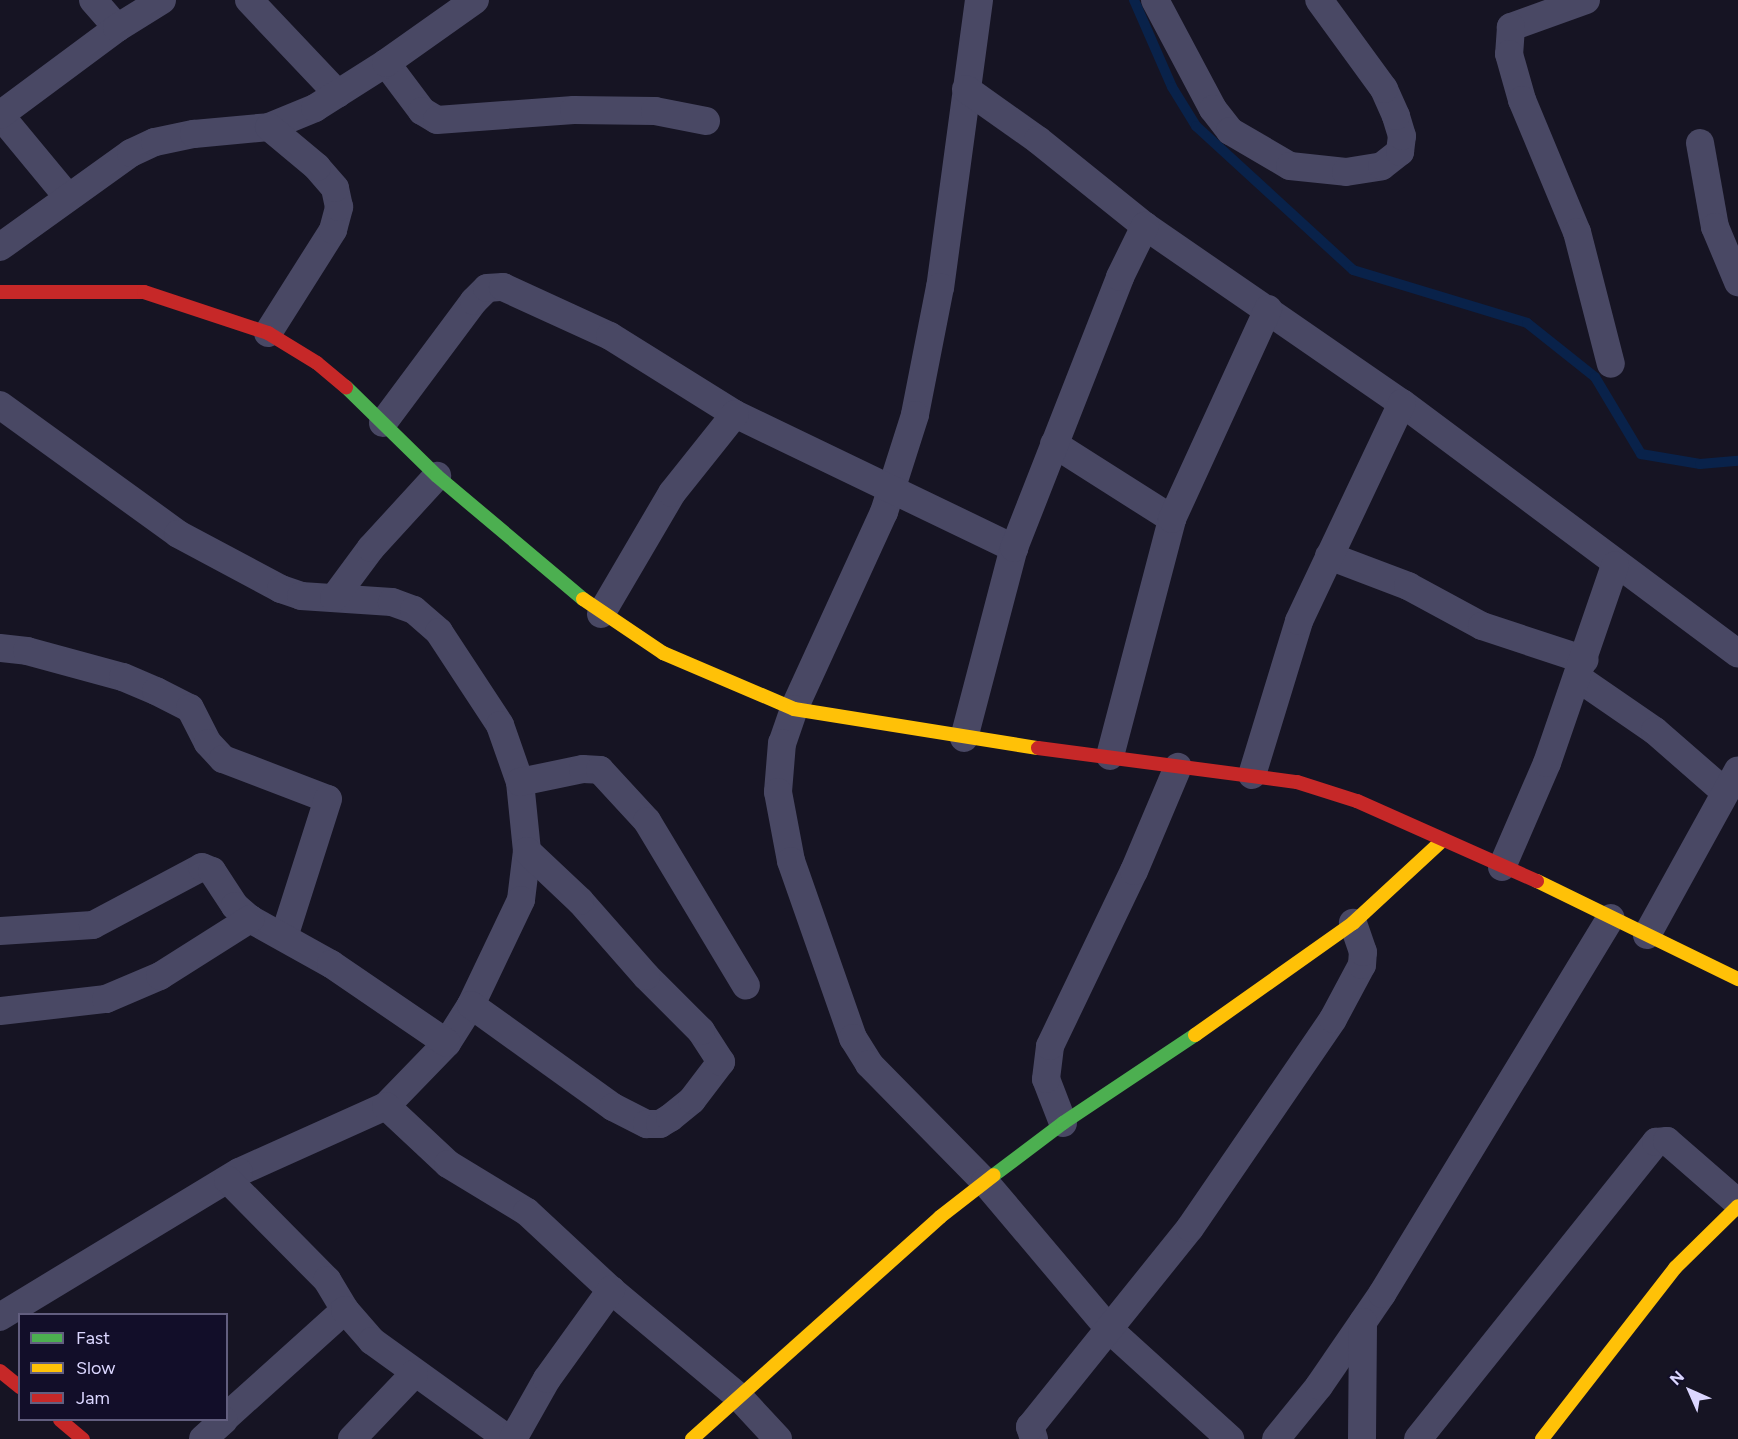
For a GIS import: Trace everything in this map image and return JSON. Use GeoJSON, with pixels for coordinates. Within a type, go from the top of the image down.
{"type":"FeatureCollection","features":[{"type":"Feature","properties":{"kind":"street"},"geometry":{"type":"LineString","coordinates":[[93,0],[117,28]]}},
{"type":"Feature","properties":{"kind":"street"},"geometry":{"type":"LineString","coordinates":[[67,196],[0,115],[117,28],[162,0]]}},
{"type":"Feature","properties":{"kind":"street"},"geometry":{"type":"LineString","coordinates":[[249,0],[338,94]]}},
{"type":"Feature","properties":{"kind":"street"},"geometry":{"type":"LineString","coordinates":[[0,247],[67,196],[131,153],[155,142],[269,127],[338,94],[475,0]]}},
{"type":"Feature","properties":{"kind":"street"},"geometry":{"type":"LineString","coordinates":[[979,0],[940,287],[915,415],[892,491],[794,709],[782,743],[778,792],[791,861],[852,1038],[869,1064],[985,1182],[1111,1330],[1230,1439]]}},
{"type":"Feature","properties":{"kind":"street"},"geometry":{"type":"LineString","coordinates":[[1155,0],[1213,109],[1230,131],[1290,166],[1346,172],[1382,166],[1400,152],[1402,136],[1396,116],[1384,90],[1319,0]]}},
{"type":"Feature","properties":{"kind":"street"},"geometry":{"type":"LineString","coordinates":[[1586,0],[1511,27],[1509,54],[1522,100],[1577,232],[1611,364]]}},
{"type":"Feature","properties":{"kind":"street"},"geometry":{"type":"LineString","coordinates":[[386,63],[422,111],[437,120],[574,110],[655,111],[706,121]]}},
{"type":"Feature","properties":{"kind":"street"},"geometry":{"type":"LineString","coordinates":[[966,89],[1038,140],[1145,226],[1402,403],[1615,565],[1738,653]]}},
{"type":"Feature","properties":{"kind":"street"},"geometry":{"type":"LineString","coordinates":[[268,333],[333,230],[339,207],[335,188],[323,174],[269,127]]}},
{"type":"Feature","properties":{"kind":"street"},"geometry":{"type":"LineString","coordinates":[[1700,143],[1715,227],[1738,282]]}},
{"type":"Feature","properties":{"kind":"street"},"geometry":{"type":"LineString","coordinates":[[964,738],[1014,548],[1120,277],[1145,226]]}},
{"type":"Feature","properties":{"kind":"street"},"geometry":{"type":"LineString","coordinates":[[383,423],[474,301],[487,288],[503,286],[610,336],[735,414],[1014,548]]}},
{"type":"Feature","properties":{"kind":"street"},"geometry":{"type":"LineString","coordinates":[[0,291],[144,292],[268,333],[316,363],[383,423],[437,476],[600,614],[663,653],[794,709],[964,738],[1297,782],[1357,801],[1738,979]]}},
{"type":"Feature","properties":{"kind":"street"},"geometry":{"type":"LineString","coordinates":[[1110,756],[1172,519],[1268,309]]}},
{"type":"Feature","properties":{"kind":"street"},"geometry":{"type":"LineString","coordinates":[[1252,775],[1299,621],[1402,403]]}},
{"type":"Feature","properties":{"kind":"street"},"geometry":{"type":"LineString","coordinates":[[0,405],[207,552],[281,589],[301,596],[392,602],[414,610],[439,632],[500,725],[520,782],[527,851],[521,900],[471,1005],[447,1043],[386,1106],[228,1179],[0,1317]]}},
{"type":"Feature","properties":{"kind":"street"},"geometry":{"type":"LineString","coordinates":[[600,614],[672,493],[735,414]]}},
{"type":"Feature","properties":{"kind":"street"},"geometry":{"type":"LineString","coordinates":[[1054,444],[1172,519]]}},
{"type":"Feature","properties":{"kind":"street"},"geometry":{"type":"LineString","coordinates":[[334,598],[371,548],[437,476]]}},
{"type":"Feature","properties":{"kind":"street"},"geometry":{"type":"LineString","coordinates":[[1329,556],[1408,586],[1482,626],[1581,669],[1655,730],[1731,781],[1647,935]]}},
{"type":"Feature","properties":{"kind":"street"},"geometry":{"type":"LineString","coordinates":[[1502,867],[1547,763],[1615,565]]}},
{"type":"Feature","properties":{"kind":"street"},"geometry":{"type":"LineString","coordinates":[[0,648],[27,651],[123,677],[165,695],[190,708],[208,743],[223,759],[328,799],[284,937]]}},
{"type":"Feature","properties":{"kind":"street"},"geometry":{"type":"LineString","coordinates":[[1063,1123],[1046,1079],[1050,1046],[1134,871],[1178,767]]}},
{"type":"Feature","properties":{"kind":"street"},"geometry":{"type":"LineString","coordinates":[[520,782],[583,769],[600,770],[647,821],[746,986]]}},
{"type":"Feature","properties":{"kind":"street"},"geometry":{"type":"LineString","coordinates":[[692,1439],[940,1217],[1063,1123],[1193,1040],[1353,923],[1442,841]]}},
{"type":"Feature","properties":{"kind":"street"},"geometry":{"type":"LineString","coordinates":[[471,1005],[613,1107],[647,1124],[660,1124],[692,1100],[722,1062],[701,1031],[645,976],[580,901],[527,851]]}},
{"type":"Feature","properties":{"kind":"street"},"geometry":{"type":"LineString","coordinates":[[0,931],[93,925],[202,867],[212,871],[235,906],[250,919],[284,937],[447,1043]]}},
{"type":"Feature","properties":{"kind":"street"},"geometry":{"type":"LineString","coordinates":[[1276,1439],[1319,1386],[1363,1322],[1611,918]]}},
{"type":"Feature","properties":{"kind":"street"},"geometry":{"type":"LineString","coordinates":[[0,1011],[106,999],[160,976],[250,919]]}},
{"type":"Feature","properties":{"kind":"street"},"geometry":{"type":"LineString","coordinates":[[1034,1439],[1030,1427],[1111,1330],[1190,1228],[1333,1019],[1362,965],[1364,952],[1353,923]]}},
{"type":"Feature","properties":{"kind":"street"},"geometry":{"type":"LineString","coordinates":[[386,1106],[448,1164],[473,1183],[527,1212],[611,1290],[740,1398],[778,1439]]}},
{"type":"Feature","properties":{"kind":"street"},"geometry":{"type":"LineString","coordinates":[[1418,1439],[1656,1142],[1667,1141],[1738,1204],[1675,1268],[1542,1439]]}},
{"type":"Feature","properties":{"kind":"street"},"geometry":{"type":"LineString","coordinates":[[228,1179],[327,1280],[345,1310],[372,1341],[414,1374],[508,1439]]}},
{"type":"Feature","properties":{"kind":"street"},"geometry":{"type":"LineString","coordinates":[[513,1439],[547,1379],[611,1290]]}},
{"type":"Feature","properties":{"kind":"street"},"geometry":{"type":"LineString","coordinates":[[228,1415],[345,1310]]}},
{"type":"Feature","properties":{"kind":"street"},"geometry":{"type":"LineString","coordinates":[[1362,1439],[1363,1322]]}},
{"type":"Feature","properties":{"kind":"street"},"geometry":{"type":"LineString","coordinates":[[352,1439],[414,1374]]}},
{"type":"Feature","properties":{"kind":"street"},"geometry":{"type":"LineString","coordinates":[[62,1421],[83,1439]]}},
{"type":"Feature","properties":{"kind":"street"},"geometry":{"type":"LineString","coordinates":[[203,1439],[222,1421]]}},
{"type":"Feature","properties":{"kind":"waterway"},"geometry":{"type":"LineString","coordinates":[[1134,0],[1172,87],[1196,126],[1353,270],[1527,323],[1595,377],[1641,454],[1700,464],[1738,461]]}},
{"type":"Feature","properties":{"kind":"traffic: fast"},"geometry":{"type":"LineString","coordinates":[[346,387],[437,476],[583,599]]}},
{"type":"Feature","properties":{"kind":"traffic: fast"},"geometry":{"type":"LineString","coordinates":[[994,1175],[1063,1123],[1195,1035]]}},
{"type":"Feature","properties":{"kind":"traffic: slow"},"geometry":{"type":"LineString","coordinates":[[583,599],[663,653],[794,709],[1038,748]]}},
{"type":"Feature","properties":{"kind":"traffic: slow"},"geometry":{"type":"LineString","coordinates":[[1195,1035],[1353,923],[1442,841]]}},
{"type":"Feature","properties":{"kind":"traffic: slow"},"geometry":{"type":"LineString","coordinates":[[1537,881],[1738,979]]}},
{"type":"Feature","properties":{"kind":"traffic: slow"},"geometry":{"type":"LineString","coordinates":[[692,1439],[940,1217],[994,1175]]}},
{"type":"Feature","properties":{"kind":"traffic: slow"},"geometry":{"type":"LineString","coordinates":[[1542,1439],[1675,1268],[1738,1206]]}},
{"type":"Feature","properties":{"kind":"traffic: jam"},"geometry":{"type":"LineString","coordinates":[[0,292],[144,292],[268,333],[317,363],[346,387]]}},
{"type":"Feature","properties":{"kind":"traffic: jam"},"geometry":{"type":"LineString","coordinates":[[1038,748],[1297,782],[1357,801],[1537,881]]}},
{"type":"Feature","properties":{"kind":"traffic: jam"},"geometry":{"type":"LineString","coordinates":[[0,1371],[18,1385]]}},
{"type":"Feature","properties":{"kind":"traffic: jam"},"geometry":{"type":"LineString","coordinates":[[61,1421],[83,1439]]}}]}
